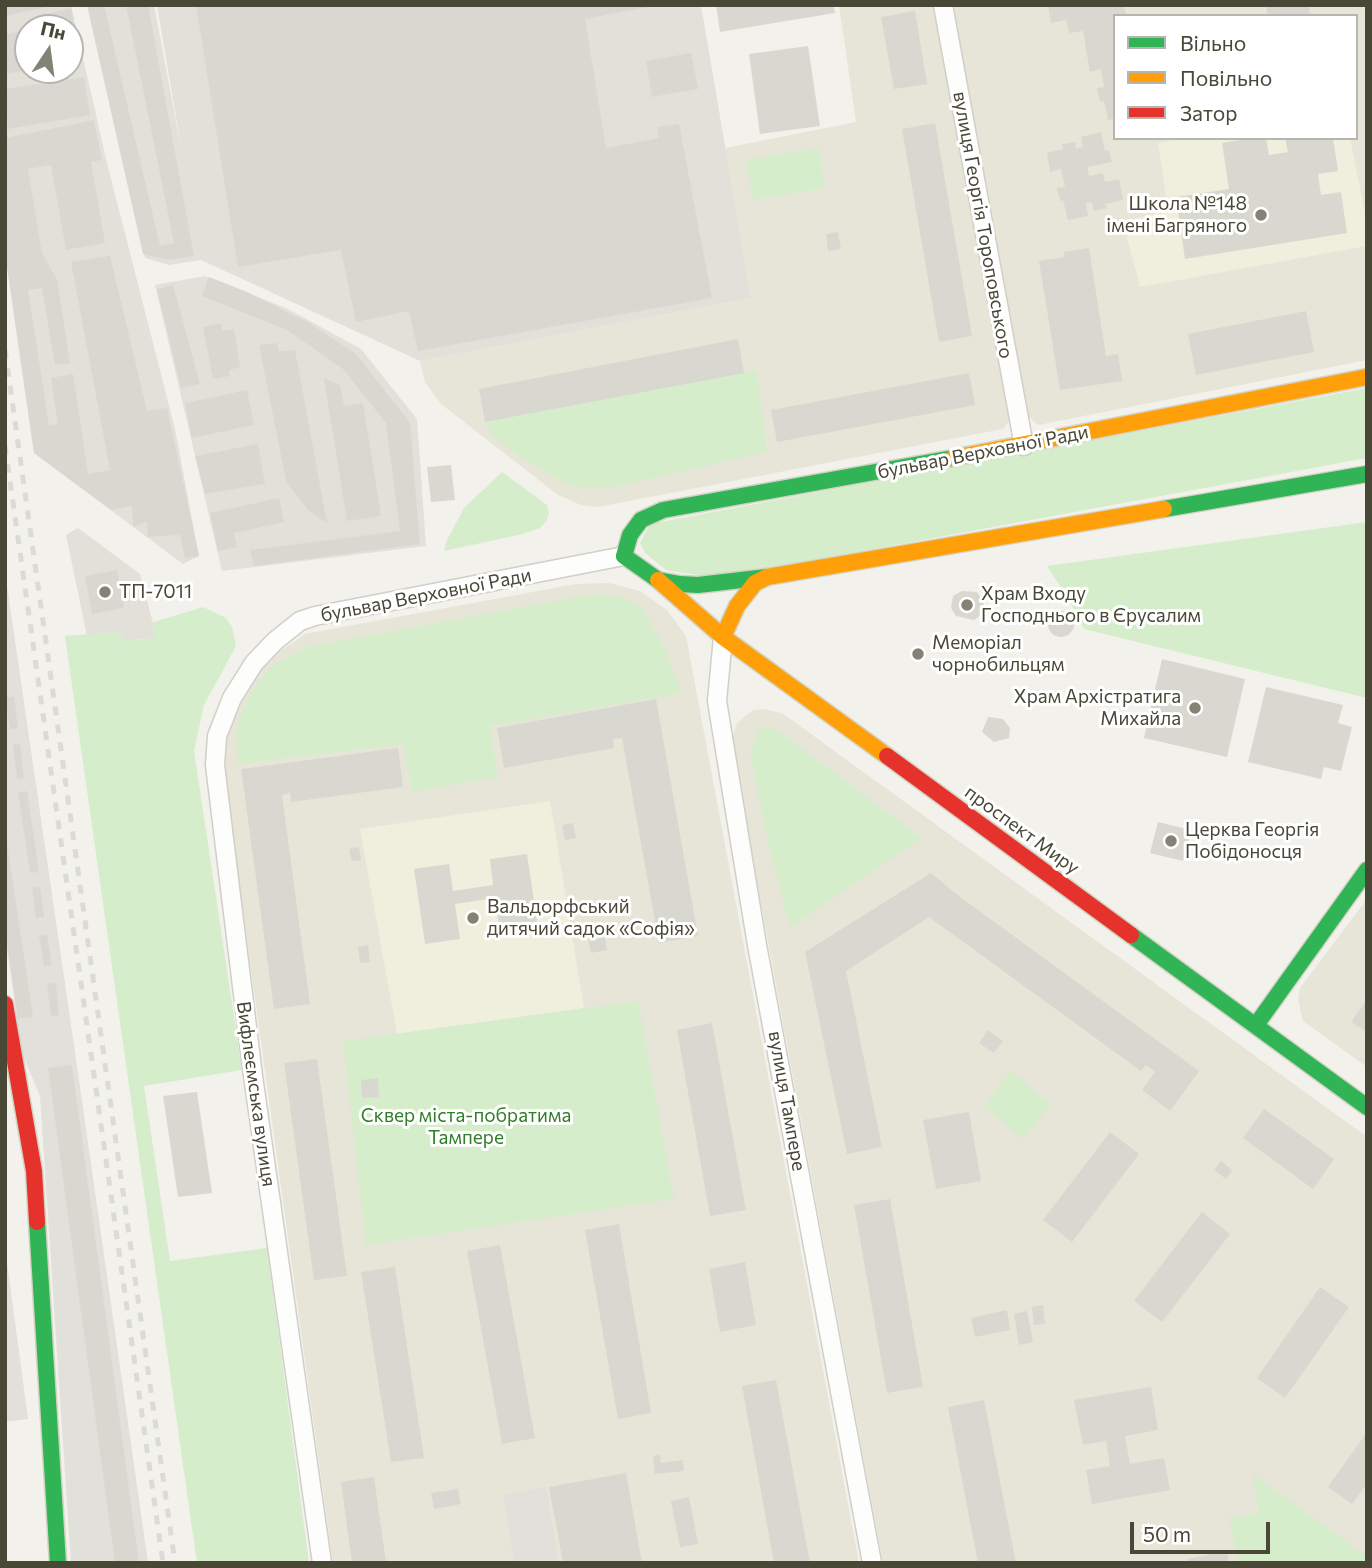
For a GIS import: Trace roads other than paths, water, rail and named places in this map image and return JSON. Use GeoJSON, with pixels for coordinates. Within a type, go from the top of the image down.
{"type":"FeatureCollection","features":[{"type":"Feature","properties":{"kind":"main road","name":"бульвар Верховної Ради"},"geometry":{"type":"LineString","coordinates":[[624,556],[634,529],[641,520],[653,513],[1024,446],[1367,377]]}},
{"type":"Feature","properties":{"kind":"main road"},"geometry":{"type":"LineString","coordinates":[[624,556],[658,580],[698,585],[766,578],[1367,474]]}},
{"type":"Feature","properties":{"kind":"main road"},"geometry":{"type":"LineString","coordinates":[[723,638],[737,606],[755,583],[766,578]]}},
{"type":"Feature","properties":{"kind":"main road","name":"проспект Миру"},"geometry":{"type":"LineString","coordinates":[[658,580],[723,638],[1367,1107]]}},
{"type":"Feature","properties":{"kind":"main road"},"geometry":{"type":"LineString","coordinates":[[1256,1025],[1367,870]]}},
{"type":"Feature","properties":{"kind":"main road"},"geometry":{"type":"LineString","coordinates":[[5,1004],[34,1171],[58,1563]]}},
{"type":"Feature","properties":{"kind":"street","name":"вулиця Георгія Тороповського"},"geometry":{"type":"LineString","coordinates":[[943,5],[1024,446]]}},
{"type":"Feature","properties":{"kind":"street","name":"бульвар Верховної Ради"},"geometry":{"type":"LineString","coordinates":[[275,641],[300,621],[315,616],[624,556]]}},
{"type":"Feature","properties":{"kind":"street","name":"вулиця Тампере"},"geometry":{"type":"LineString","coordinates":[[723,638],[717,701],[757,945],[872,1563]]}},
{"type":"Feature","properties":{"kind":"street","name":"Вифлеємська вулиця"},"geometry":{"type":"LineString","coordinates":[[275,641],[254,663],[232,698],[217,736],[215,765],[253,1076],[322,1563]]}},
{"type":"Feature","properties":{"kind":"railway"},"geometry":{"type":"LineString","coordinates":[[5,350],[175,1563]]}},
{"type":"Feature","properties":{"kind":"railway"},"geometry":{"type":"LineString","coordinates":[[5,446],[163,1563]]}},
{"type":"Feature","properties":{"kind":"place","name":"Школа №148 імені Багряного"},"geometry":{"type":"Point","coordinates":[1261,215]}},
{"type":"Feature","properties":{"kind":"place","name":"ТП-7011"},"geometry":{"type":"Point","coordinates":[105,592]}},
{"type":"Feature","properties":{"kind":"place","name":"Храм Входу Господнього в Єрусалим"},"geometry":{"type":"Point","coordinates":[967,605]}},
{"type":"Feature","properties":{"kind":"place","name":"Меморіал чорнобильцям"},"geometry":{"type":"Point","coordinates":[918,654]}},
{"type":"Feature","properties":{"kind":"place","name":"Храм Архістратига Михайла"},"geometry":{"type":"Point","coordinates":[1195,708]}},
{"type":"Feature","properties":{"kind":"place","name":"Церква Георгія Побідоносця"},"geometry":{"type":"Point","coordinates":[1171,841]}},
{"type":"Feature","properties":{"kind":"place","name":"Вальдорфський дитячий садок «Софія»"},"geometry":{"type":"Point","coordinates":[473,918]}},
{"type":"Feature","properties":{"kind":"park label","name":"Сквер міста-побратима Тампере"},"geometry":{"type":"Point","coordinates":[466,1127]}}]}
